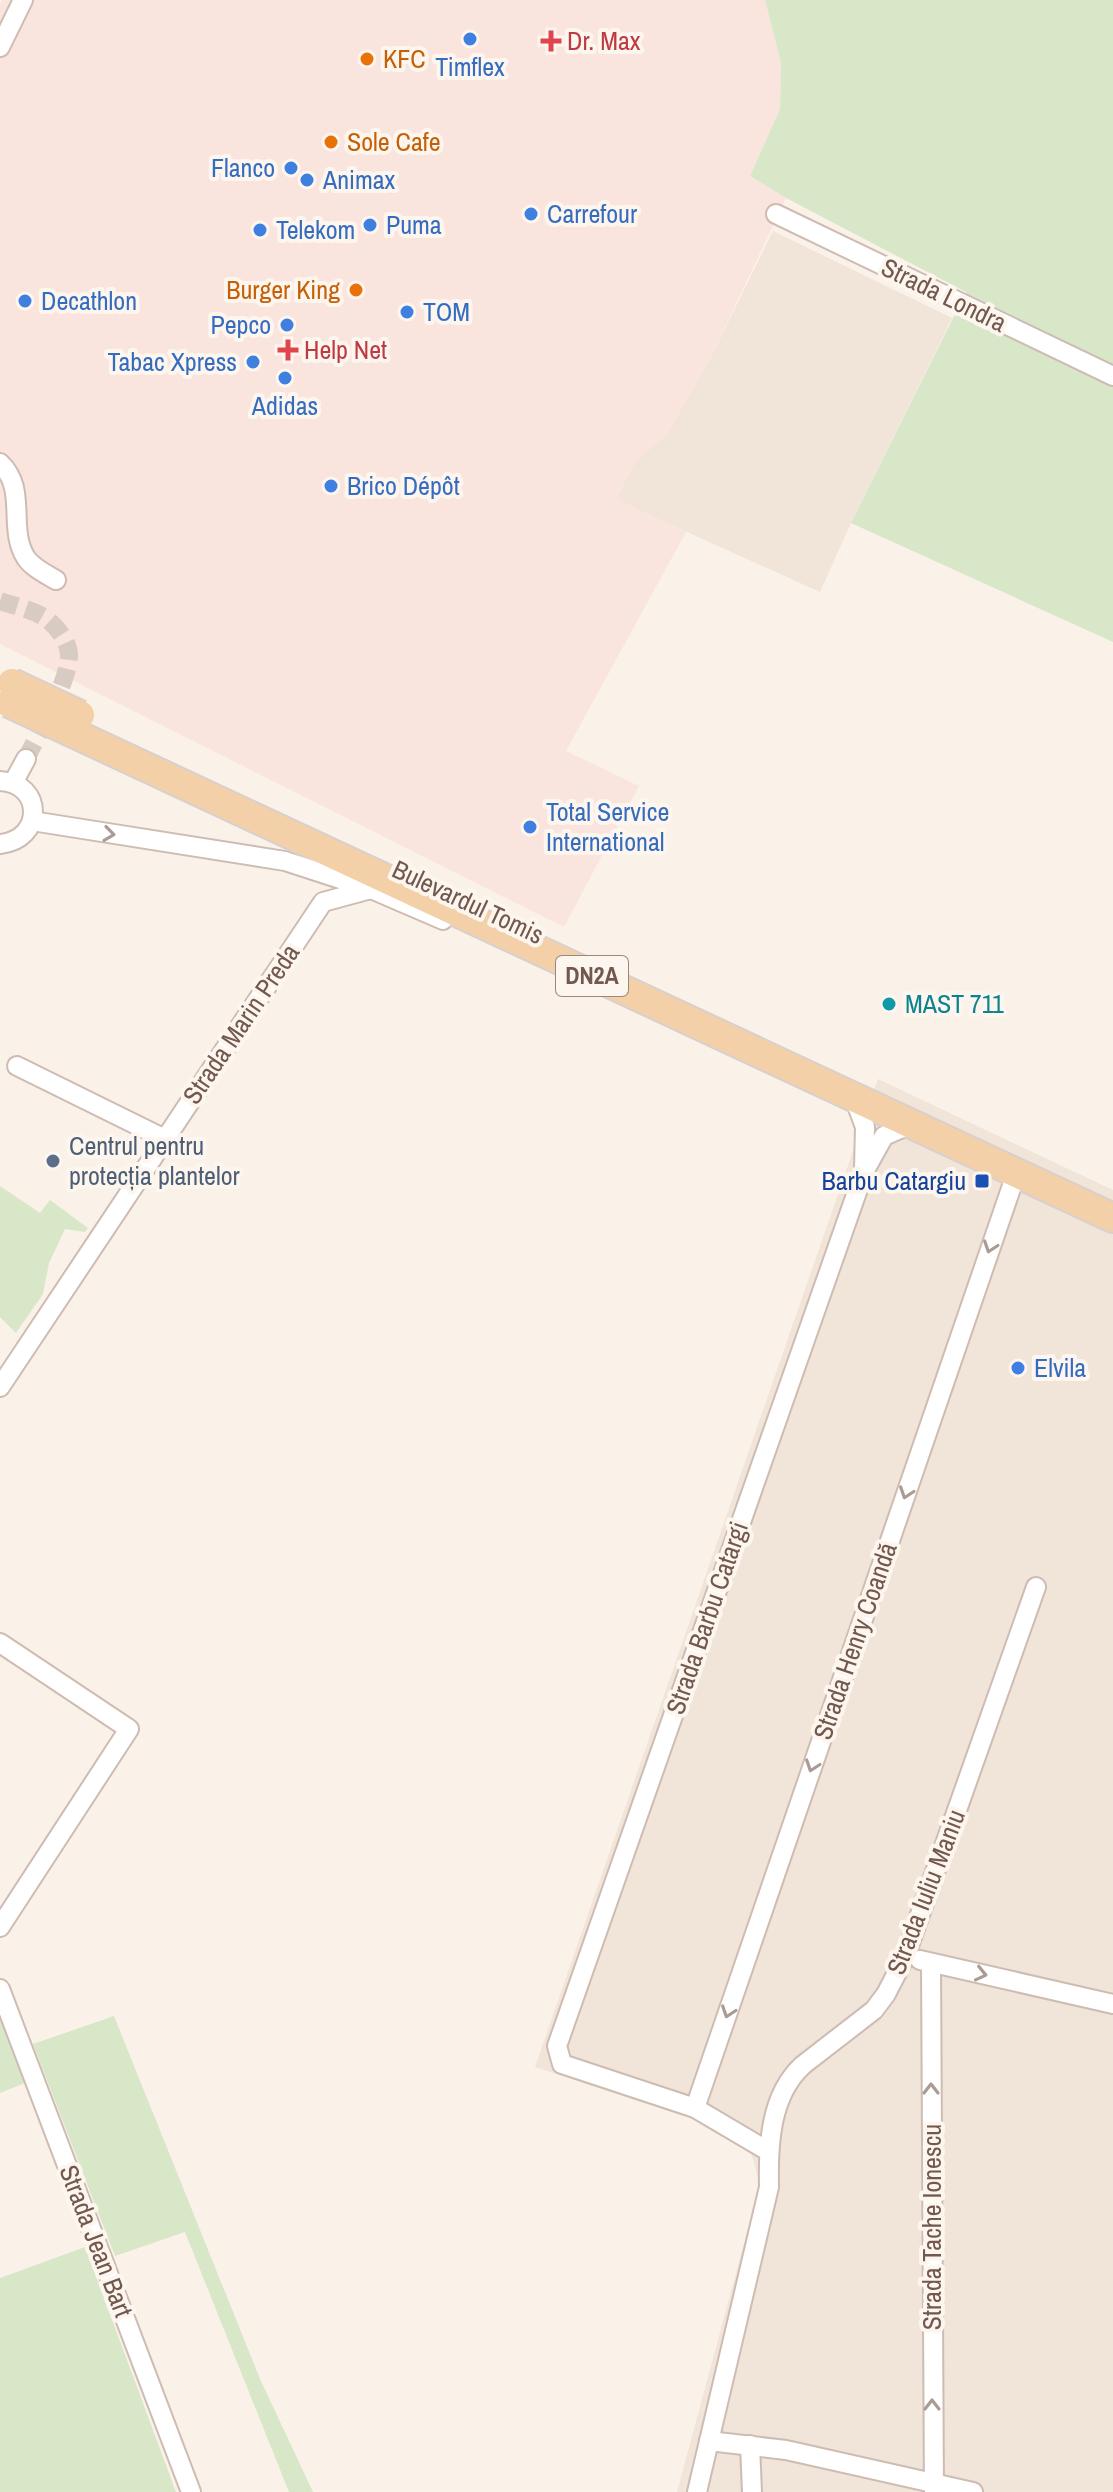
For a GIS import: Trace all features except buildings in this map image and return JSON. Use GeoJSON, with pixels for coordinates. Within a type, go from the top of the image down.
{"type":"FeatureCollection","features":[{"type":"Feature","properties":{"kind":"main road","name":"Bulevardul Tomis"},"geometry":{"type":"LineString","coordinates":[[5,690],[389,865],[1113,1203]]}},
{"type":"Feature","properties":{"kind":"main road","name":"Bulevardul Tomis"},"geometry":{"type":"LineString","coordinates":[[76,723],[542,953],[1113,1218]]}},
{"type":"Feature","properties":{"kind":"street"},"geometry":{"type":"LineString","coordinates":[[0,47],[23,0]]}},
{"type":"Feature","properties":{"kind":"street","name":"Strada Londra"},"geometry":{"type":"LineString","coordinates":[[776,214],[1113,376]]}},
{"type":"Feature","properties":{"kind":"street"},"geometry":{"type":"LineString","coordinates":[[0,463],[16,487],[20,539],[26,557],[56,580]]}},
{"type":"Feature","properties":{"kind":"street"},"geometry":{"type":"LineString","coordinates":[[0,844],[19,839],[32,821],[32,803],[28,794],[7,782],[26,759]]}},
{"type":"Feature","properties":{"kind":"street"},"geometry":{"type":"LineString","coordinates":[[32,821],[285,861],[371,889],[440,918],[542,953]]}},
{"type":"Feature","properties":{"kind":"street"},"geometry":{"type":"LineString","coordinates":[[312,868],[323,902],[371,889]]}},
{"type":"Feature","properties":{"kind":"street","name":"Strada Marin Preda"},"geometry":{"type":"LineString","coordinates":[[0,1387],[323,902]]}},
{"type":"Feature","properties":{"kind":"street"},"geometry":{"type":"LineString","coordinates":[[17,1066],[165,1139]]}},
{"type":"Feature","properties":{"kind":"street","name":"Strada Barbu Catargi"},"geometry":{"type":"LineString","coordinates":[[855,1100],[865,1127],[864,1172]]}},
{"type":"Feature","properties":{"kind":"street","name":"Strada Barbu Catargi"},"geometry":{"type":"LineString","coordinates":[[695,2108],[562,2064],[557,2046],[864,1172],[884,1136],[909,1125]]}},
{"type":"Feature","properties":{"kind":"street","name":"Strada Henry Coandă"},"geometry":{"type":"LineString","coordinates":[[695,2108],[1016,1174]]}},
{"type":"Feature","properties":{"kind":"street","name":"Strada Iuliu Maniu"},"geometry":{"type":"LineString","coordinates":[[709,2441],[769,2187],[768,2151],[772,2126],[792,2075],[874,2010],[905,1957],[1036,1587]]}},
{"type":"Feature","properties":{"kind":"street"},"geometry":{"type":"LineString","coordinates":[[0,1643],[129,1729],[0,1927]]}},
{"type":"Feature","properties":{"kind":"street"},"geometry":{"type":"LineString","coordinates":[[905,1957],[1113,2004]]}},
{"type":"Feature","properties":{"kind":"street","name":"Strada Tache Ionescu"},"geometry":{"type":"LineString","coordinates":[[931,1963],[934,2488]]}},
{"type":"Feature","properties":{"kind":"street","name":"Strada Jean Bart"},"geometry":{"type":"LineString","coordinates":[[0,1989],[191,2492]]}},
{"type":"Feature","properties":{"kind":"street"},"geometry":{"type":"LineString","coordinates":[[695,2108],[768,2151]]}},
{"type":"Feature","properties":{"kind":"street"},"geometry":{"type":"LineString","coordinates":[[697,2492],[709,2441],[786,2450],[934,2488],[973,2492]]}},
{"type":"Feature","properties":{"kind":"street"},"geometry":{"type":"LineString","coordinates":[[750,2445],[752,2492]]}},
{"type":"Feature","properties":{"kind":"shaded area"},"geometry":{"type":"Polygon","coordinates":[[[2,0],[765,0],[781,63],[780,109],[750,176],[786,198],[710,359],[667,435],[635,462],[617,499],[686,532],[566,751],[639,786],[564,927],[0,644],[2,0]]]}},
{"type":"Feature","properties":{"kind":"shaded area"},"geometry":{"type":"Polygon","coordinates":[[[773,231],[952,318],[820,592],[616,500],[635,462],[667,434],[710,359],[773,231]]]}},
{"type":"Feature","properties":{"kind":"shaded area"},"geometry":{"type":"Polygon","coordinates":[[[878,1079],[1113,1190],[1113,2492],[677,2492],[760,2184],[751,2153],[711,2125],[535,2067],[878,1079]]]}},
{"type":"Feature","properties":{"kind":"green space"},"geometry":{"type":"Polygon","coordinates":[[[765,0],[1113,0],[1113,642],[851,523],[966,292],[750,176],[780,109],[781,63],[765,0]]]}},
{"type":"Feature","properties":{"kind":"green space"},"geometry":{"type":"Polygon","coordinates":[[[0,1186],[40,1213],[50,1200],[88,1228],[85,1232],[65,1229],[49,1263],[43,1294],[16,1333],[0,1317],[0,1186]]]}},
{"type":"Feature","properties":{"kind":"green space"},"geometry":{"type":"Polygon","coordinates":[[[114,2016],[260,2379],[313,2492],[289,2492],[185,2232],[115,2256],[33,2044],[114,2016]]]}},
{"type":"Feature","properties":{"kind":"green space"},"geometry":{"type":"Polygon","coordinates":[[[0,2017],[25,2083],[0,2093],[0,2017]]]}},
{"type":"Feature","properties":{"kind":"green space"},"geometry":{"type":"Polygon","coordinates":[[[85,2247],[176,2492],[0,2492],[0,2278],[85,2247]]]}},
{"type":"Feature","properties":{"kind":"tunnel"},"geometry":{"type":"LineString","coordinates":[[0,601],[47,619],[62,635],[69,655],[59,693],[26,759]]}},
{"type":"Feature","properties":{"kind":"place","name":"Timflex"},"geometry":{"type":"Point","coordinates":[470,39]}},
{"type":"Feature","properties":{"kind":"place","name":"Dr. Max"},"geometry":{"type":"Point","coordinates":[551,41]}},
{"type":"Feature","properties":{"kind":"place","name":"KFC"},"geometry":{"type":"Point","coordinates":[367,59]}},
{"type":"Feature","properties":{"kind":"place","name":"Sole Cafe"},"geometry":{"type":"Point","coordinates":[331,142]}},
{"type":"Feature","properties":{"kind":"place","name":"Flanco"},"geometry":{"type":"Point","coordinates":[291,168]}},
{"type":"Feature","properties":{"kind":"place","name":"Animax"},"geometry":{"type":"Point","coordinates":[307,180]}},
{"type":"Feature","properties":{"kind":"place","name":"Carrefour"},"geometry":{"type":"Point","coordinates":[531,214]}},
{"type":"Feature","properties":{"kind":"place","name":"Puma"},"geometry":{"type":"Point","coordinates":[370,225]}},
{"type":"Feature","properties":{"kind":"place","name":"Telekom"},"geometry":{"type":"Point","coordinates":[260,230]}},
{"type":"Feature","properties":{"kind":"place","name":"Burger King"},"geometry":{"type":"Point","coordinates":[356,290]}},
{"type":"Feature","properties":{"kind":"place","name":"Decathlon"},"geometry":{"type":"Point","coordinates":[25,301]}},
{"type":"Feature","properties":{"kind":"place","name":"TOM"},"geometry":{"type":"Point","coordinates":[407,312]}},
{"type":"Feature","properties":{"kind":"place","name":"Pepco"},"geometry":{"type":"Point","coordinates":[287,325]}},
{"type":"Feature","properties":{"kind":"place","name":"Help Net"},"geometry":{"type":"Point","coordinates":[288,350]}},
{"type":"Feature","properties":{"kind":"place","name":"Tabac Xpress"},"geometry":{"type":"Point","coordinates":[253,362]}},
{"type":"Feature","properties":{"kind":"place","name":"Adidas"},"geometry":{"type":"Point","coordinates":[285,378]}},
{"type":"Feature","properties":{"kind":"place","name":"Brico Dépôt"},"geometry":{"type":"Point","coordinates":[331,486]}},
{"type":"Feature","properties":{"kind":"place","name":"Total Service International"},"geometry":{"type":"Point","coordinates":[530,827]}},
{"type":"Feature","properties":{"kind":"place","name":"MAST 711"},"geometry":{"type":"Point","coordinates":[889,1004]}},
{"type":"Feature","properties":{"kind":"place","name":"Centrul pentru protecția plantelor"},"geometry":{"type":"Point","coordinates":[53,1161]}},
{"type":"Feature","properties":{"kind":"place","name":"Barbu Catargiu"},"geometry":{"type":"Point","coordinates":[982,1181]}},
{"type":"Feature","properties":{"kind":"place","name":"Elvila"},"geometry":{"type":"Point","coordinates":[1018,1368]}}]}
